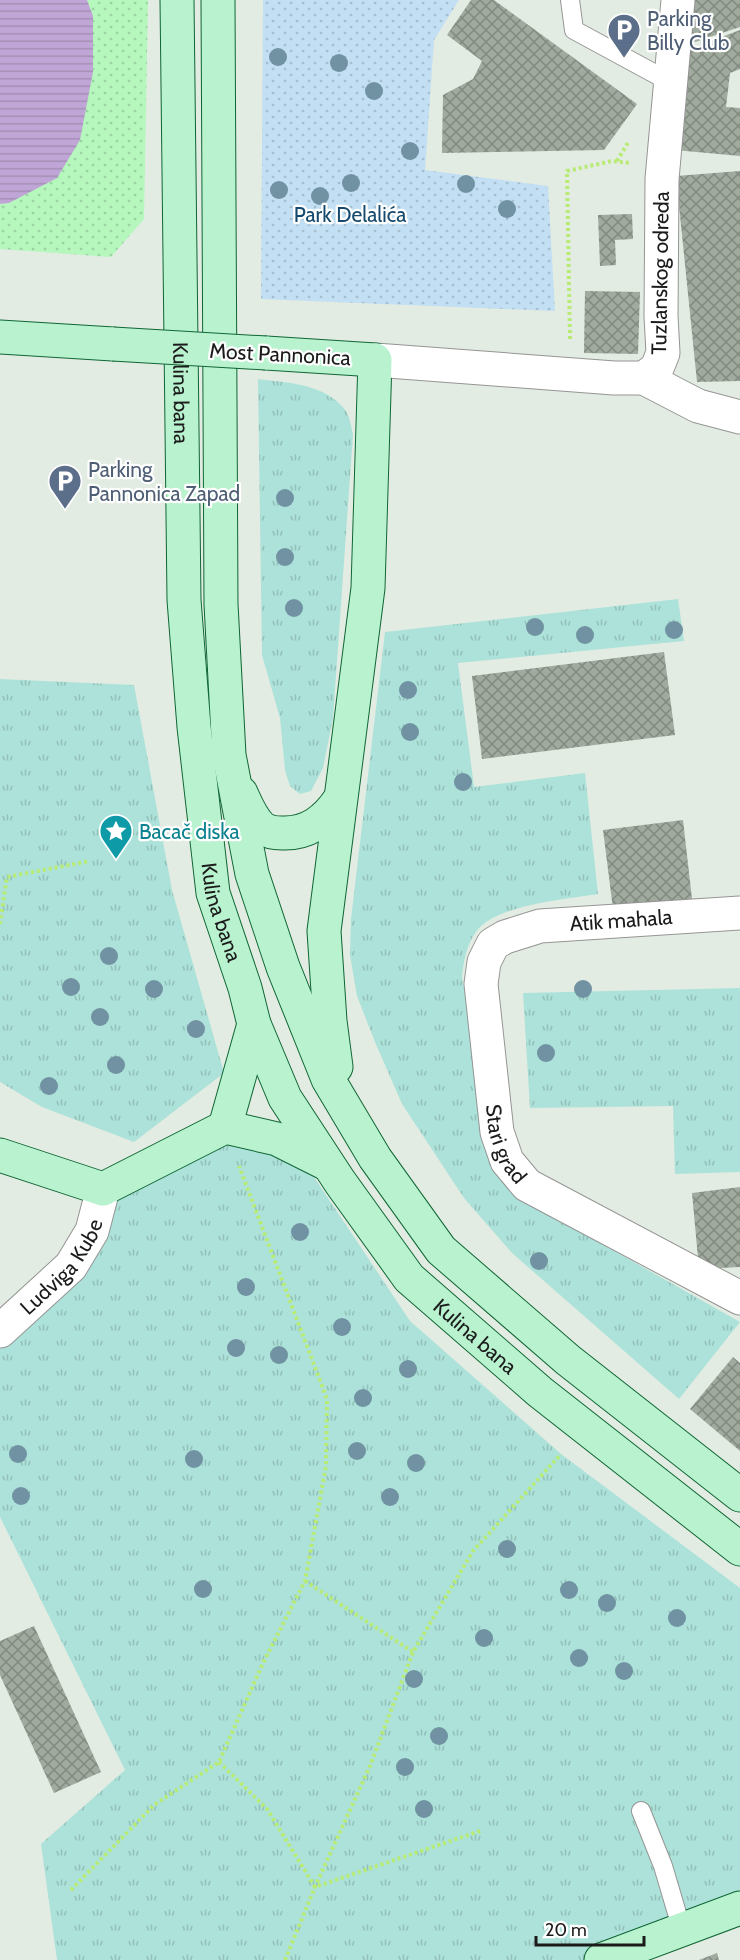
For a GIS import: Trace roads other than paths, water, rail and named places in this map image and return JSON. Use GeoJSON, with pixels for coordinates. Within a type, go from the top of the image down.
{"type":"FeatureCollection","features":[{"type":"Feature","properties":{"kind":"main road","name":"Kulina bana"},"geometry":{"type":"LineString","coordinates":[[177,0],[184,600],[194,727],[213,892],[254,1024],[285,1098],[409,1278],[540,1392],[740,1549]]}},
{"type":"Feature","properties":{"kind":"main road","name":"Kulina bana"},"geometry":{"type":"LineString","coordinates":[[218,0],[221,604],[229,755],[252,874],[283,967],[328,1079],[340,1101],[375,1158],[441,1250],[568,1360],[740,1495]]}},
{"type":"Feature","properties":{"kind":"main road","name":"Most Pannonica"},"geometry":{"type":"LineString","coordinates":[[0,338],[375,360]]}},
{"type":"Feature","properties":{"kind":"main road"},"geometry":{"type":"LineString","coordinates":[[340,1101],[330,1021],[324,931],[368,588],[375,360]]}},
{"type":"Feature","properties":{"kind":"main road"},"geometry":{"type":"LineString","coordinates":[[229,755],[242,795],[252,815],[262,827],[273,833],[294,833],[314,826],[331,813],[340,799]]}},
{"type":"Feature","properties":{"kind":"main road"},"geometry":{"type":"LineString","coordinates":[[254,1024],[225,1128],[277,1139],[329,1165]]}},
{"type":"Feature","properties":{"kind":"main road","name":"Ludviga Kube"},"geometry":{"type":"LineString","coordinates":[[0,1155],[103,1189],[225,1128]]}},
{"type":"Feature","properties":{"kind":"main road"},"geometry":{"type":"LineString","coordinates":[[601,1960],[740,1908]]}},
{"type":"Feature","properties":{"kind":"street","name":"Tuzlanskog odreda"},"geometry":{"type":"LineString","coordinates":[[629,378],[657,368],[663,353],[661,304],[663,165],[678,0]]}},
{"type":"Feature","properties":{"kind":"street"},"geometry":{"type":"LineString","coordinates":[[375,360],[629,378],[698,406],[740,417]]}},
{"type":"Feature","properties":{"kind":"street","name":"Atik mahala"},"geometry":{"type":"LineString","coordinates":[[505,938],[540,926],[740,913]]}},
{"type":"Feature","properties":{"kind":"street","name":"Stari grad"},"geometry":{"type":"LineString","coordinates":[[505,938],[493,944],[484,962],[481,984],[497,1132],[507,1161],[527,1185],[740,1298]]}},
{"type":"Feature","properties":{"kind":"street","name":"Ludviga Kube"},"geometry":{"type":"LineString","coordinates":[[0,1331],[71,1266],[92,1231],[103,1189]]}},
{"type":"Feature","properties":{"kind":"lane"},"geometry":{"type":"LineString","coordinates":[[570,0],[574,30],[670,82]]}},
{"type":"Feature","properties":{"kind":"lane"},"geometry":{"type":"LineString","coordinates":[[641,1811],[663,1866],[682,1930]]}},
{"type":"Feature","properties":{"kind":"place","name":"Parking Billy Club"},"geometry":{"type":"Point","coordinates":[624,59]}},
{"type":"Feature","properties":{"kind":"place","name":"Parking Pannonica Zapad"},"geometry":{"type":"Point","coordinates":[65,510]}},
{"type":"Feature","properties":{"kind":"place","name":"Bacač diska"},"geometry":{"type":"Point","coordinates":[116,860]}},
{"type":"Feature","properties":{"kind":"park label","name":"Park Delalića"},"geometry":{"type":"Point","coordinates":[350,214]}}]}
